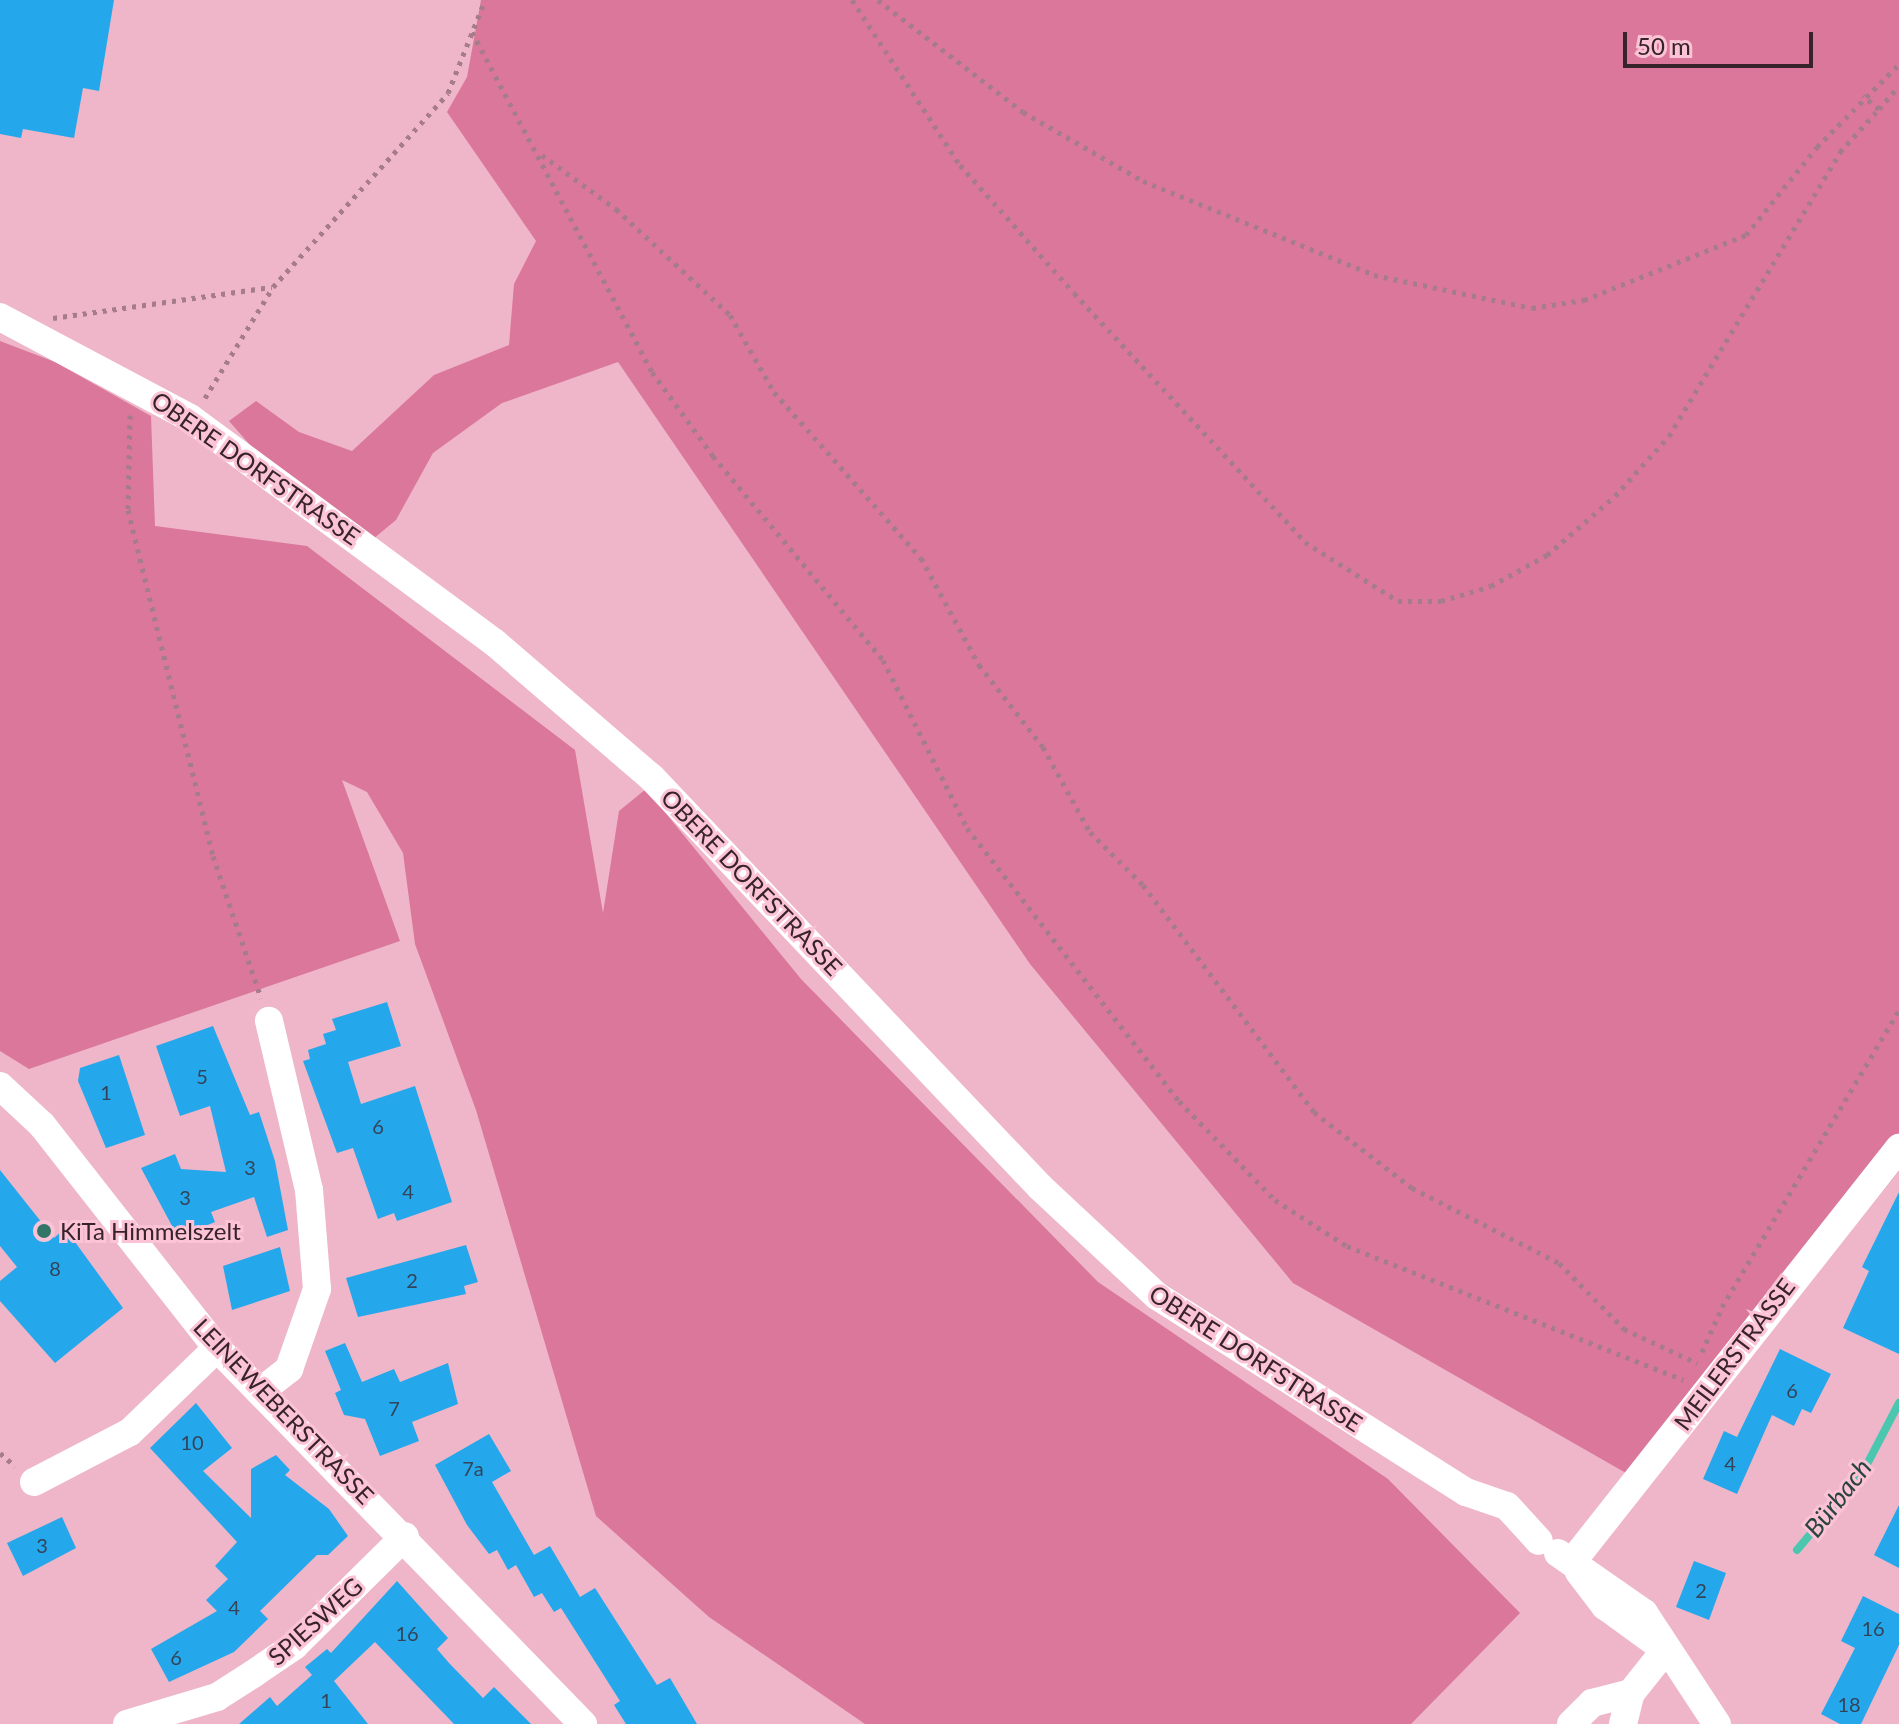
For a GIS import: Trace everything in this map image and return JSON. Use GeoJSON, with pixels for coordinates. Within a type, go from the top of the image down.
{"type":"FeatureCollection","features":[{"type":"Feature","properties":{"kind":"street","name":"OBERE DORFSTRASSE"},"geometry":{"type":"LineString","coordinates":[[11,322],[136,385],[190,418],[388,561],[605,734],[1040,1187],[1157,1296],[1466,1492],[1497,1524],[1539,1541],[1572,1562],[1605,1606],[1666,1649],[1717,1724]]}},
{"type":"Feature","properties":{"kind":"street"},"geometry":{"type":"LineString","coordinates":[[261,1391],[289,1369],[317,1289],[309,1190],[269,1021]]}},
{"type":"Feature","properties":{"kind":"street","name":"LEINEWEBERSTRASSE"},"geometry":{"type":"LineString","coordinates":[[0,1086],[42,1125],[217,1348],[405,1536],[583,1724]]}},
{"type":"Feature","properties":{"kind":"street","name":"MEILERSTRASSE"},"geometry":{"type":"LineString","coordinates":[[1572,1562],[1706,1379],[1899,1148]]}},
{"type":"Feature","properties":{"kind":"street"},"geometry":{"type":"LineString","coordinates":[[34,1482],[130,1432],[217,1348]]}},
{"type":"Feature","properties":{"kind":"street","name":"SPIESWEG"},"geometry":{"type":"LineString","coordinates":[[127,1724],[217,1697],[264,1667],[405,1536]]}},
{"type":"Feature","properties":{"kind":"street"},"geometry":{"type":"LineString","coordinates":[[1623,1724],[1631,1693],[1666,1649]]}},
{"type":"Feature","properties":{"kind":"street"},"geometry":{"type":"LineString","coordinates":[[1571,1724],[1592,1703],[1631,1693]]}},
{"type":"Feature","properties":{"kind":"path"},"geometry":{"type":"LineString","coordinates":[[190,418],[228,369],[273,287],[448,93],[485,0]]}},
{"type":"Feature","properties":{"kind":"path"},"geometry":{"type":"LineString","coordinates":[[852,0],[960,165],[1074,293],[1305,542],[1398,601],[1441,601],[1491,586],[1547,555],[1615,496],[1669,436],[1840,152],[1899,86]]}},
{"type":"Feature","properties":{"kind":"path"},"geometry":{"type":"LineString","coordinates":[[878,0],[1023,112],[1143,181],[1374,275],[1503,306],[1584,300],[1746,235],[1863,96],[1899,64]]}},
{"type":"Feature","properties":{"kind":"path"},"geometry":{"type":"LineString","coordinates":[[472,32],[542,155],[652,372],[713,456],[883,660],[967,828],[1179,1101],[1275,1200],[1347,1246],[1706,1379]]}},
{"type":"Feature","properties":{"kind":"path"},"geometry":{"type":"LineString","coordinates":[[1863,96],[1879,109]]}},
{"type":"Feature","properties":{"kind":"path"},"geometry":{"type":"LineString","coordinates":[[542,155],[616,209],[730,315],[774,392],[921,558],[979,665],[1043,747],[1090,832],[1143,885],[1314,1112],[1412,1188],[1559,1263],[1624,1329],[1706,1379]]}},
{"type":"Feature","properties":{"kind":"path"},"geometry":{"type":"LineString","coordinates":[[11,322],[273,287]]}},
{"type":"Feature","properties":{"kind":"path"},"geometry":{"type":"LineString","coordinates":[[136,385],[125,440],[128,510],[213,856],[269,1021]]}},
{"type":"Feature","properties":{"kind":"path"},"geometry":{"type":"LineString","coordinates":[[1706,1379],[1722,1307],[1899,1010]]}},
{"type":"Feature","properties":{"kind":"shaded area"},"geometry":{"type":"Polygon","coordinates":[[[481,0],[1899,0],[1899,1171],[1647,1485],[1293,1283],[1030,964],[618,362],[502,403],[433,453],[396,520],[373,539],[272,470],[229,421],[256,401],[299,432],[352,451],[434,375],[509,345],[514,284],[536,241],[447,112],[467,77],[481,0]]]}},
{"type":"Feature","properties":{"kind":"shaded area"},"geometry":{"type":"Polygon","coordinates":[[[0,341],[55,362],[151,416],[155,526],[307,546],[575,750],[603,913],[619,811],[646,789],[801,979],[1098,1282],[1388,1479],[1520,1613],[1411,1724],[865,1724],[709,1617],[596,1516],[476,1110],[415,944],[403,853],[367,792],[342,780],[400,941],[29,1069],[0,1051],[0,341]]]}},
{"type":"Feature","properties":{"kind":"building"},"geometry":{"type":"Polygon","coordinates":[[[0,0],[114,0],[99,91],[83,88],[74,138],[23,129],[21,138],[0,134],[0,0]]]}},
{"type":"Feature","properties":{"kind":"building"},"geometry":{"type":"Polygon","coordinates":[[[387,1002],[401,1046],[348,1062],[361,1104],[415,1086],[452,1202],[397,1221],[394,1213],[378,1219],[353,1148],[337,1153],[303,1061],[310,1059],[308,1050],[326,1044],[323,1034],[336,1030],[332,1019],[387,1002]]]}},
{"type":"Feature","properties":{"kind":"building"},"geometry":{"type":"Polygon","coordinates":[[[213,1026],[250,1115],[259,1112],[275,1161],[288,1230],[267,1237],[254,1197],[211,1212],[215,1222],[178,1237],[141,1168],[175,1154],[181,1169],[226,1172],[210,1106],[180,1116],[156,1046],[213,1026]]]}},
{"type":"Feature","properties":{"kind":"building"},"geometry":{"type":"Polygon","coordinates":[[[119,1055],[145,1135],[106,1148],[78,1081],[80,1068],[119,1055]]]}},
{"type":"Feature","properties":{"kind":"building"},"geometry":{"type":"Polygon","coordinates":[[[0,1170],[54,1238],[62,1231],[75,1242],[123,1308],[55,1363],[0,1301],[0,1281],[17,1267],[0,1246],[0,1170]]]}},
{"type":"Feature","properties":{"kind":"building"},"geometry":{"type":"Polygon","coordinates":[[[1899,1192],[1899,1354],[1843,1328],[1869,1271],[1862,1267],[1899,1192]]]}},
{"type":"Feature","properties":{"kind":"building"},"geometry":{"type":"Polygon","coordinates":[[[466,1245],[478,1282],[464,1286],[466,1294],[358,1317],[346,1278],[466,1245]]]}},
{"type":"Feature","properties":{"kind":"building"},"geometry":{"type":"Polygon","coordinates":[[[280,1247],[290,1291],[232,1310],[223,1266],[280,1247]]]}},
{"type":"Feature","properties":{"kind":"building"},"geometry":{"type":"Polygon","coordinates":[[[345,1343],[362,1382],[394,1369],[400,1382],[448,1363],[458,1404],[412,1422],[419,1441],[380,1456],[365,1419],[344,1415],[335,1393],[341,1390],[325,1351],[345,1343]]]}},
{"type":"Feature","properties":{"kind":"building"},"geometry":{"type":"Polygon","coordinates":[[[1780,1349],[1831,1374],[1811,1413],[1802,1409],[1794,1426],[1772,1415],[1737,1494],[1703,1479],[1724,1431],[1737,1437],[1780,1349]]]}},
{"type":"Feature","properties":{"kind":"building"},"geometry":{"type":"Polygon","coordinates":[[[196,1403],[232,1448],[203,1471],[251,1518],[251,1469],[276,1455],[290,1470],[285,1475],[329,1509],[348,1536],[328,1555],[317,1555],[260,1611],[268,1619],[234,1652],[169,1682],[151,1649],[217,1611],[206,1600],[228,1579],[215,1566],[237,1542],[150,1448],[196,1403]]]}},
{"type":"Feature","properties":{"kind":"building"},"geometry":{"type":"Polygon","coordinates":[[[489,1434],[511,1471],[492,1482],[534,1555],[550,1546],[580,1597],[595,1588],[657,1685],[670,1678],[697,1724],[626,1724],[614,1705],[620,1701],[561,1608],[554,1612],[542,1593],[534,1597],[516,1565],[508,1570],[497,1550],[489,1554],[467,1525],[435,1465],[489,1434]]]}},
{"type":"Feature","properties":{"kind":"building"},"geometry":{"type":"Polygon","coordinates":[[[1899,1505],[1899,1568],[1874,1555],[1899,1505]]]}},
{"type":"Feature","properties":{"kind":"building"},"geometry":{"type":"Polygon","coordinates":[[[62,1517],[76,1548],[23,1576],[7,1543],[62,1517]]]}},
{"type":"Feature","properties":{"kind":"building"},"geometry":{"type":"Polygon","coordinates":[[[1694,1561],[1726,1573],[1709,1620],[1676,1607],[1694,1561]]]}},
{"type":"Feature","properties":{"kind":"building"},"geometry":{"type":"Polygon","coordinates":[[[397,1581],[448,1638],[437,1649],[449,1663],[483,1698],[494,1687],[531,1724],[454,1724],[375,1642],[334,1681],[368,1724],[239,1724],[270,1697],[277,1706],[312,1675],[305,1667],[327,1649],[331,1653],[397,1581]]]}},
{"type":"Feature","properties":{"kind":"building"},"geometry":{"type":"Polygon","coordinates":[[[1863,1596],[1899,1614],[1899,1645],[1861,1724],[1840,1724],[1821,1714],[1855,1648],[1841,1641],[1863,1596]]]}},
{"type":"Feature","properties":{"kind":"waterway","name":"Bürbach"},"geometry":{"type":"LineString","coordinates":[[1797,1550],[1864,1470],[1899,1403]]}},
{"type":"Feature","properties":{"kind":"place","name":"KiTa Himmelszelt"},"geometry":{"type":"Point","coordinates":[44,1231]}}]}
